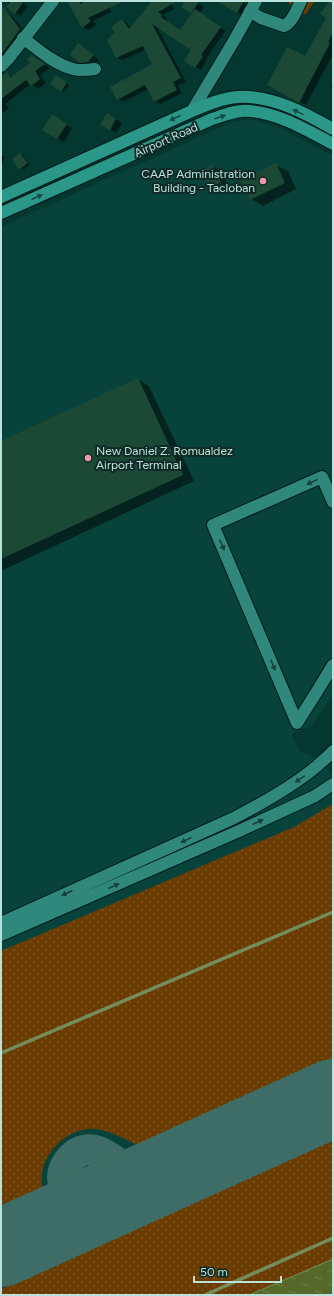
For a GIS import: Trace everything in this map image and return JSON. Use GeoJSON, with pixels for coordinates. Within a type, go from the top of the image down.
{"type":"FeatureCollection","features":[{"type":"Feature","properties":{"kind":"main road","name":"Airport Road"},"geometry":{"type":"LineString","coordinates":[[1,196],[192,111],[218,101],[237,97],[251,97],[276,102],[333,129]]}},
{"type":"Feature","properties":{"kind":"main road"},"geometry":{"type":"LineString","coordinates":[[237,97],[240,111]]}},
{"type":"Feature","properties":{"kind":"main road"},"geometry":{"type":"LineString","coordinates":[[192,111],[198,126]]}},
{"type":"Feature","properties":{"kind":"main road","name":"Airport Road"},"geometry":{"type":"LineString","coordinates":[[1,213],[198,126],[240,111],[263,113],[286,121],[333,144]]}},
{"type":"Feature","properties":{"kind":"street"},"geometry":{"type":"LineString","coordinates":[[1,66],[53,1]]}},
{"type":"Feature","properties":{"kind":"street"},"geometry":{"type":"LineString","coordinates":[[192,111],[253,6],[261,18],[284,26],[291,21],[301,1]]}},
{"type":"Feature","properties":{"kind":"street"},"geometry":{"type":"LineString","coordinates":[[23,38],[63,66],[75,70],[95,69]]}},
{"type":"Feature","properties":{"kind":"street"},"geometry":{"type":"LineString","coordinates":[[333,502],[322,477],[213,525],[297,723],[333,665]]}},
{"type":"Feature","properties":{"kind":"street"},"geometry":{"type":"LineString","coordinates":[[5,928],[234,818],[289,786],[332,754]]}},
{"type":"Feature","properties":{"kind":"street"},"geometry":{"type":"LineString","coordinates":[[5,928],[239,831],[315,796],[333,784]]}},
{"type":"Feature","properties":{"kind":"street"},"geometry":{"type":"LineString","coordinates":[[234,818],[239,831]]}},
{"type":"Feature","properties":{"kind":"shaded area"},"geometry":{"type":"Polygon","coordinates":[[[286,1],[315,1],[305,15],[286,1]]]}},
{"type":"Feature","properties":{"kind":"shaded area"},"geometry":{"type":"Polygon","coordinates":[[[242,120],[252,120],[275,126],[333,156],[333,694],[312,725],[292,734],[299,750],[321,762],[333,776],[333,1251],[1,1295],[1,227],[230,123],[242,120]]]}},
{"type":"Feature","properties":{"kind":"shaded area"},"geometry":{"type":"Polygon","coordinates":[[[333,804],[333,1060],[138,1145],[101,1130],[85,1129],[69,1135],[56,1146],[46,1160],[43,1167],[42,1190],[1,1207],[1,951],[294,827],[333,804]]]}},
{"type":"Feature","properties":{"kind":"shaded area"},"geometry":{"type":"Polygon","coordinates":[[[333,1140],[333,1259],[248,1295],[1,1295],[1,1289],[333,1140]]]}},
{"type":"Feature","properties":{"kind":"water"},"geometry":{"type":"Polygon","coordinates":[[[333,1259],[333,1295],[249,1295],[333,1259]]]}},
{"type":"Feature","properties":{"kind":"building"},"geometry":{"type":"Polygon","coordinates":[[[11,1],[24,1],[15,14],[6,7],[11,1]]]}},
{"type":"Feature","properties":{"kind":"building"},"geometry":{"type":"Polygon","coordinates":[[[67,1],[79,1],[80,4],[87,1],[124,1],[88,18],[91,21],[82,28],[67,1]]]}},
{"type":"Feature","properties":{"kind":"building"},"geometry":{"type":"Polygon","coordinates":[[[152,1],[178,1],[158,12],[162,15],[161,17],[180,30],[195,9],[221,27],[201,55],[203,56],[195,68],[184,61],[191,50],[152,24],[181,78],[173,82],[177,90],[154,102],[145,85],[117,100],[110,87],[124,79],[127,82],[125,79],[152,64],[143,46],[116,58],[107,40],[115,32],[111,27],[122,19],[129,29],[152,1]]]}},
{"type":"Feature","properties":{"kind":"building"},"geometry":{"type":"Polygon","coordinates":[[[185,1],[199,1],[191,14],[181,7],[185,1]]]}},
{"type":"Feature","properties":{"kind":"building"},"geometry":{"type":"Polygon","coordinates":[[[216,1],[244,1],[237,13],[216,1]]]}},
{"type":"Feature","properties":{"kind":"building"},"geometry":{"type":"Polygon","coordinates":[[[329,1],[333,1],[333,32],[328,42],[330,43],[299,103],[267,85],[287,47],[305,56],[326,18],[320,14],[329,1]]]}},
{"type":"Feature","properties":{"kind":"building"},"geometry":{"type":"Polygon","coordinates":[[[1,4],[20,29],[1,55],[1,4]]]}},
{"type":"Feature","properties":{"kind":"building"},"geometry":{"type":"Polygon","coordinates":[[[78,43],[94,55],[88,62],[80,63],[70,55],[78,43]]]}},
{"type":"Feature","properties":{"kind":"building"},"geometry":{"type":"Polygon","coordinates":[[[32,55],[45,64],[35,71],[40,79],[31,86],[26,80],[1,99],[1,77],[7,72],[11,77],[30,63],[27,59],[32,55]]]}},
{"type":"Feature","properties":{"kind":"building"},"geometry":{"type":"Polygon","coordinates":[[[56,75],[67,82],[61,92],[50,84],[56,75]]]}},
{"type":"Feature","properties":{"kind":"building"},"geometry":{"type":"Polygon","coordinates":[[[107,113],[116,119],[110,130],[100,125],[107,113]]]}},
{"type":"Feature","properties":{"kind":"building"},"geometry":{"type":"Polygon","coordinates":[[[52,114],[67,124],[57,139],[42,130],[52,114]]]}},
{"type":"Feature","properties":{"kind":"building"},"geometry":{"type":"Polygon","coordinates":[[[20,153],[28,163],[19,170],[12,159],[20,153]]]}},
{"type":"Feature","properties":{"kind":"building","name":"CAAP Administration Building - Tacloban"},"geometry":{"type":"Polygon","coordinates":[[[276,163],[285,183],[250,200],[241,180],[276,163]]]}},
{"type":"Feature","properties":{"kind":"building"},"geometry":{"type":"Polygon","coordinates":[[[213,165],[221,183],[209,188],[201,170],[213,165]]]}},
{"type":"Feature","properties":{"kind":"building","name":"New Daniel Z. Romualdez Airport Terminal"},"geometry":{"type":"Polygon","coordinates":[[[138,378],[183,475],[1,559],[1,441],[138,378]]]}},
{"type":"Feature","properties":{"kind":"waterway"},"geometry":{"type":"LineString","coordinates":[[1,1053],[333,912]]}},
{"type":"Feature","properties":{"kind":"waterway"},"geometry":{"type":"LineString","coordinates":[[205,1295],[333,1238]]}},
{"type":"Feature","properties":{"kind":"taxiway"},"geometry":{"type":"LineString","coordinates":[[112,1198],[96,1202],[86,1202],[78,1199],[70,1193],[63,1182],[63,1172],[68,1162],[81,1151],[93,1150],[105,1155],[135,1174],[156,1178]]}},
{"type":"Feature","properties":{"kind":"runway"},"geometry":{"type":"LineString","coordinates":[[1,1248],[333,1098]]}},
{"type":"Feature","properties":{"kind":"place","name":"CAAP Administration Building - Tacloban"},"geometry":{"type":"Point","coordinates":[263,181]}},
{"type":"Feature","properties":{"kind":"place","name":"New Daniel Z. Romualdez Airport Terminal"},"geometry":{"type":"Point","coordinates":[88,458]}}]}
